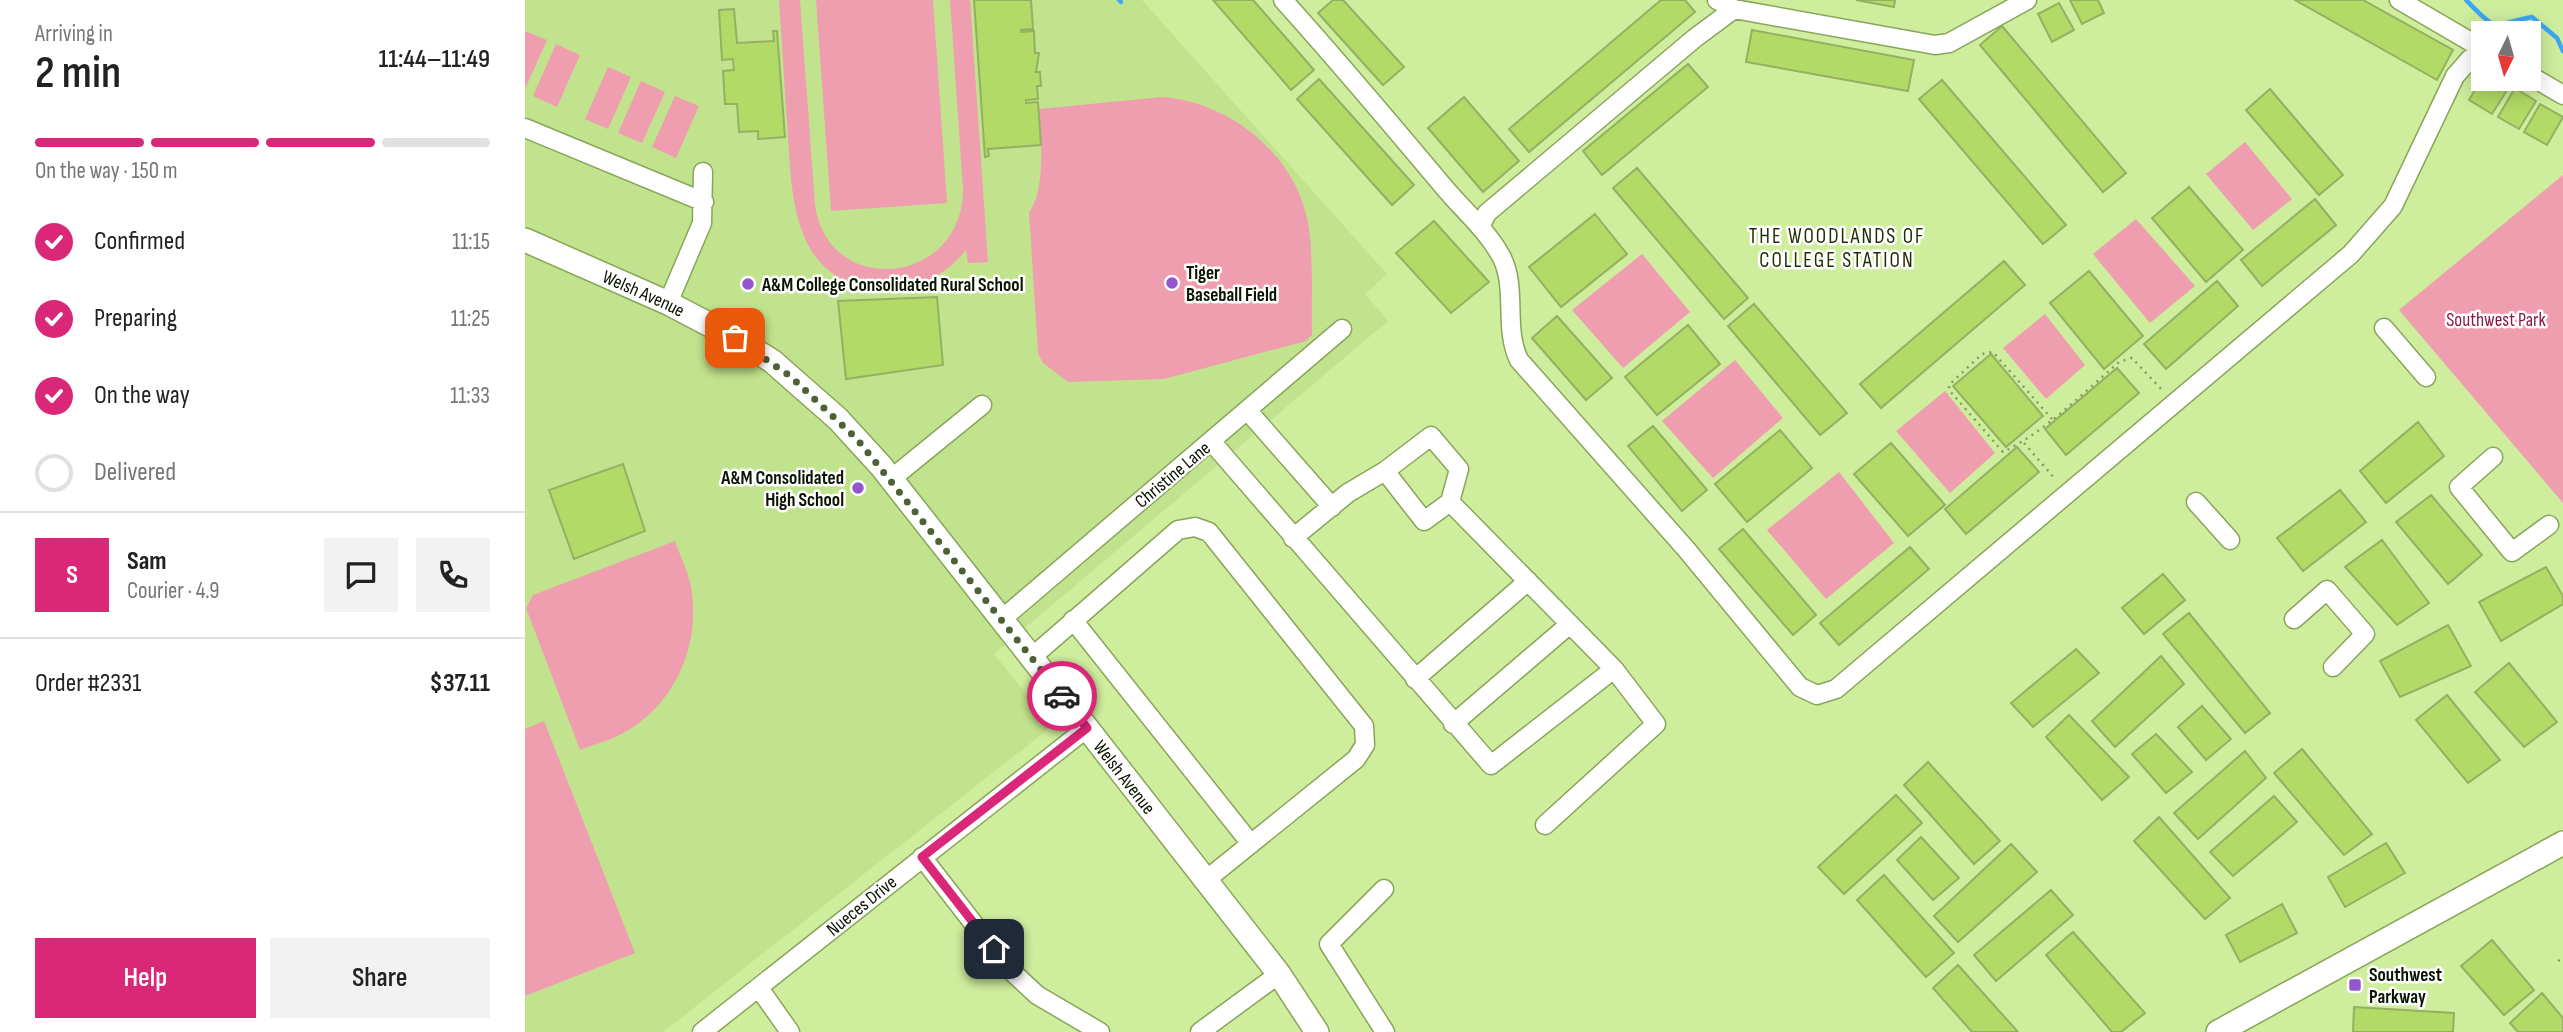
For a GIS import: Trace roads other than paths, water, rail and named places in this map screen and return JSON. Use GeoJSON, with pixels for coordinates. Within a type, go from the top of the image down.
{"type":"FeatureCollection","features":[{"type":"Feature","properties":{"kind":"main road","name":"Welsh Avenue"},"geometry":{"type":"LineString","coordinates":[[525,240],[668,303],[735,338],[772,361],[838,419],[891,478],[1032,657],[1279,974],[1317,1032]]}},
{"type":"Feature","properties":{"kind":"main road"},"geometry":{"type":"LineString","coordinates":[[2218,1032],[2563,843]]}},
{"type":"Feature","properties":{"kind":"street"},"geometry":{"type":"LineString","coordinates":[[1283,0],[1446,190],[1481,225],[1503,258],[1509,294],[1511,344],[1519,360],[1677,540],[1800,687],[1817,695],[1836,689],[2313,288],[2393,206],[2455,76],[2471,59]]}},
{"type":"Feature","properties":{"kind":"street"},"geometry":{"type":"LineString","coordinates":[[1717,0],[1734,9],[1935,45],[1949,43],[2027,0]]}},
{"type":"Feature","properties":{"kind":"street"},"geometry":{"type":"LineString","coordinates":[[2399,0],[2471,41]]}},
{"type":"Feature","properties":{"kind":"street"},"geometry":{"type":"LineString","coordinates":[[1481,225],[1487,213],[1695,38],[1734,9]]}},
{"type":"Feature","properties":{"kind":"street"},"geometry":{"type":"LineString","coordinates":[[2541,82],[2563,95]]}},
{"type":"Feature","properties":{"kind":"street"},"geometry":{"type":"LineString","coordinates":[[525,128],[704,202]]}},
{"type":"Feature","properties":{"kind":"street"},"geometry":{"type":"LineString","coordinates":[[668,303],[700,232],[704,202],[702,172]]}},
{"type":"Feature","properties":{"kind":"street"},"geometry":{"type":"LineString","coordinates":[[2384,328],[2426,377]]}},
{"type":"Feature","properties":{"kind":"street","name":"Christine Lane"},"geometry":{"type":"LineString","coordinates":[[1002,620],[1342,329]]}},
{"type":"Feature","properties":{"kind":"street"},"geometry":{"type":"LineString","coordinates":[[891,478],[982,405]]}},
{"type":"Feature","properties":{"kind":"street"},"geometry":{"type":"LineString","coordinates":[[1247,410],[1332,507]]}},
{"type":"Feature","properties":{"kind":"street"},"geometry":{"type":"LineString","coordinates":[[1293,538],[1348,493],[1385,471],[1431,436],[1459,469],[1450,502],[1424,521],[1385,471]]}},
{"type":"Feature","properties":{"kind":"street"},"geometry":{"type":"LineString","coordinates":[[1211,441],[1492,765],[1614,668]]}},
{"type":"Feature","properties":{"kind":"street"},"geometry":{"type":"LineString","coordinates":[[2493,457],[2459,487],[2512,552],[2549,525]]}},
{"type":"Feature","properties":{"kind":"street"},"geometry":{"type":"LineString","coordinates":[[1450,502],[1614,668],[1655,724],[1545,825]]}},
{"type":"Feature","properties":{"kind":"street"},"geometry":{"type":"LineString","coordinates":[[2196,502],[2229,540]]}},
{"type":"Feature","properties":{"kind":"street"},"geometry":{"type":"LineString","coordinates":[[1032,657],[1178,530],[1195,527],[1209,533],[1364,726],[1365,745],[1356,759],[1206,880]]}},
{"type":"Feature","properties":{"kind":"street"},"geometry":{"type":"LineString","coordinates":[[1415,679],[1528,581]]}},
{"type":"Feature","properties":{"kind":"street"},"geometry":{"type":"LineString","coordinates":[[2294,620],[2327,590],[2365,634],[2333,667]]}},
{"type":"Feature","properties":{"kind":"street"},"geometry":{"type":"LineString","coordinates":[[1073,621],[1251,844]]}},
{"type":"Feature","properties":{"kind":"street"},"geometry":{"type":"LineString","coordinates":[[1453,723],[1570,624]]}},
{"type":"Feature","properties":{"kind":"street","name":"Nueces Drive"},"geometry":{"type":"LineString","coordinates":[[702,1032],[1087,728]]}},
{"type":"Feature","properties":{"kind":"street"},"geometry":{"type":"LineString","coordinates":[[922,857],[1008,968],[1037,995],[1100,1032]]}},
{"type":"Feature","properties":{"kind":"street"},"geometry":{"type":"LineString","coordinates":[[1384,889],[1329,944],[1385,1032]]}},
{"type":"Feature","properties":{"kind":"street"},"geometry":{"type":"LineString","coordinates":[[1200,1032],[1279,974]]}},
{"type":"Feature","properties":{"kind":"street"},"geometry":{"type":"LineString","coordinates":[[759,989],[790,1032]]}},
{"type":"Feature","properties":{"kind":"waterway"},"geometry":{"type":"LineString","coordinates":[[2466,0],[2484,18],[2495,24],[2532,17],[2557,38],[2563,51]]}},
{"type":"Feature","properties":{"kind":"place","name":"Tiger Baseball Field"},"geometry":{"type":"Point","coordinates":[1172,283]}},
{"type":"Feature","properties":{"kind":"place","name":"A&M College Consolidated Rural School"},"geometry":{"type":"Point","coordinates":[748,284]}},
{"type":"Feature","properties":{"kind":"place","name":"A&M Consolidated High School"},"geometry":{"type":"Point","coordinates":[858,488]}},
{"type":"Feature","properties":{"kind":"place","name":"Southwest Parkway"},"geometry":{"type":"Point","coordinates":[2355,985]}},
{"type":"Feature","properties":{"kind":"district","name":"THE WOODLANDS OF COLLEGE STATION"},"geometry":{"type":"Point","coordinates":[1837,248]}},
{"type":"Feature","properties":{"kind":"park label","name":"Southwest Park"},"geometry":{"type":"Point","coordinates":[2496,319]}}]}
